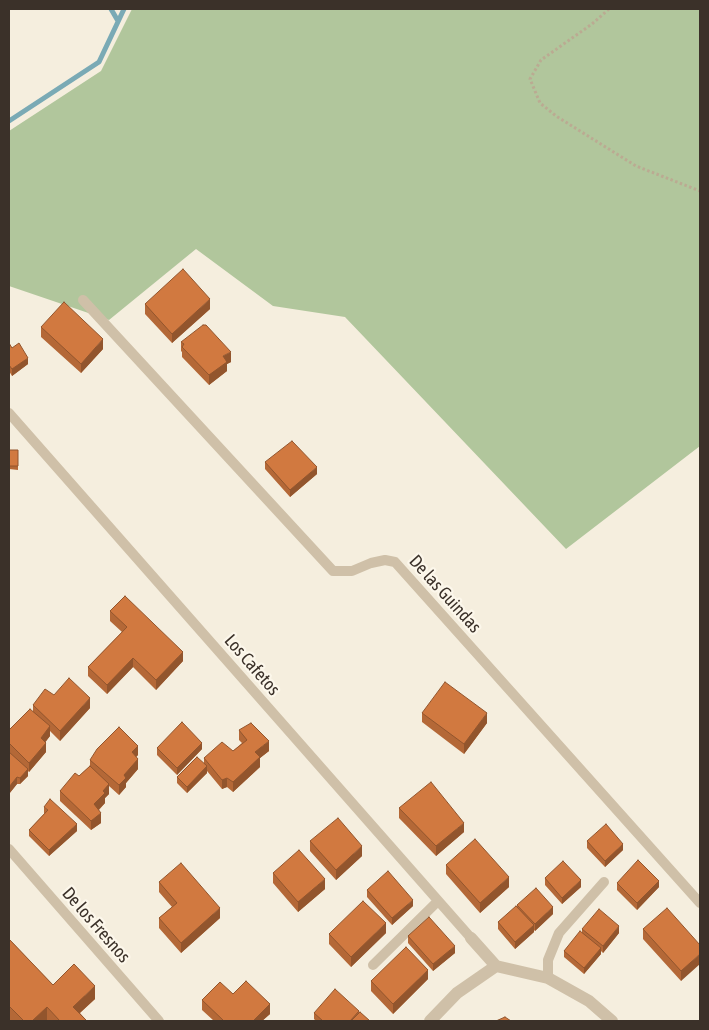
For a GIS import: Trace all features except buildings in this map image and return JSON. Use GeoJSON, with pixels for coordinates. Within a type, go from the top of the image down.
{"type":"FeatureCollection","features":[{"type":"Feature","properties":{"kind":"street"},"geometry":{"type":"LineString","coordinates":[[471,938],[496,966],[548,978],[589,1001],[612,1021]]}},
{"type":"Feature","properties":{"kind":"street"},"geometry":{"type":"LineString","coordinates":[[430,1021],[457,993],[496,966]]}},
{"type":"Feature","properties":{"kind":"lane","name":"De las Guindas"},"geometry":{"type":"LineString","coordinates":[[82,300],[333,571],[352,571],[371,563],[385,560],[396,562],[700,903]]}},
{"type":"Feature","properties":{"kind":"lane","name":"Los Cafetos"},"geometry":{"type":"LineString","coordinates":[[9,413],[471,938]]}},
{"type":"Feature","properties":{"kind":"lane","name":"De los Fresnos"},"geometry":{"type":"LineString","coordinates":[[9,849],[159,1021]]}},
{"type":"Feature","properties":{"kind":"lane"},"geometry":{"type":"LineString","coordinates":[[548,978],[548,960],[559,933],[604,882]]}},
{"type":"Feature","properties":{"kind":"lane"},"geometry":{"type":"LineString","coordinates":[[373,966],[438,901]]}},
{"type":"Feature","properties":{"kind":"path"},"geometry":{"type":"LineString","coordinates":[[608,9],[592,24],[540,60],[530,79],[540,103],[556,116],[636,166],[700,191]]}},
{"type":"Feature","properties":{"kind":"green space"},"geometry":{"type":"Polygon","coordinates":[[[132,9],[700,9],[700,446],[566,549],[345,317],[273,306],[196,249],[109,320],[9,286],[9,131],[101,71],[132,9]]]}},
{"type":"Feature","properties":{"kind":"waterway"},"geometry":{"type":"LineString","coordinates":[[111,9],[118,21]]}},
{"type":"Feature","properties":{"kind":"waterway"},"geometry":{"type":"LineString","coordinates":[[9,121],[99,62],[124,9]]}}]}
